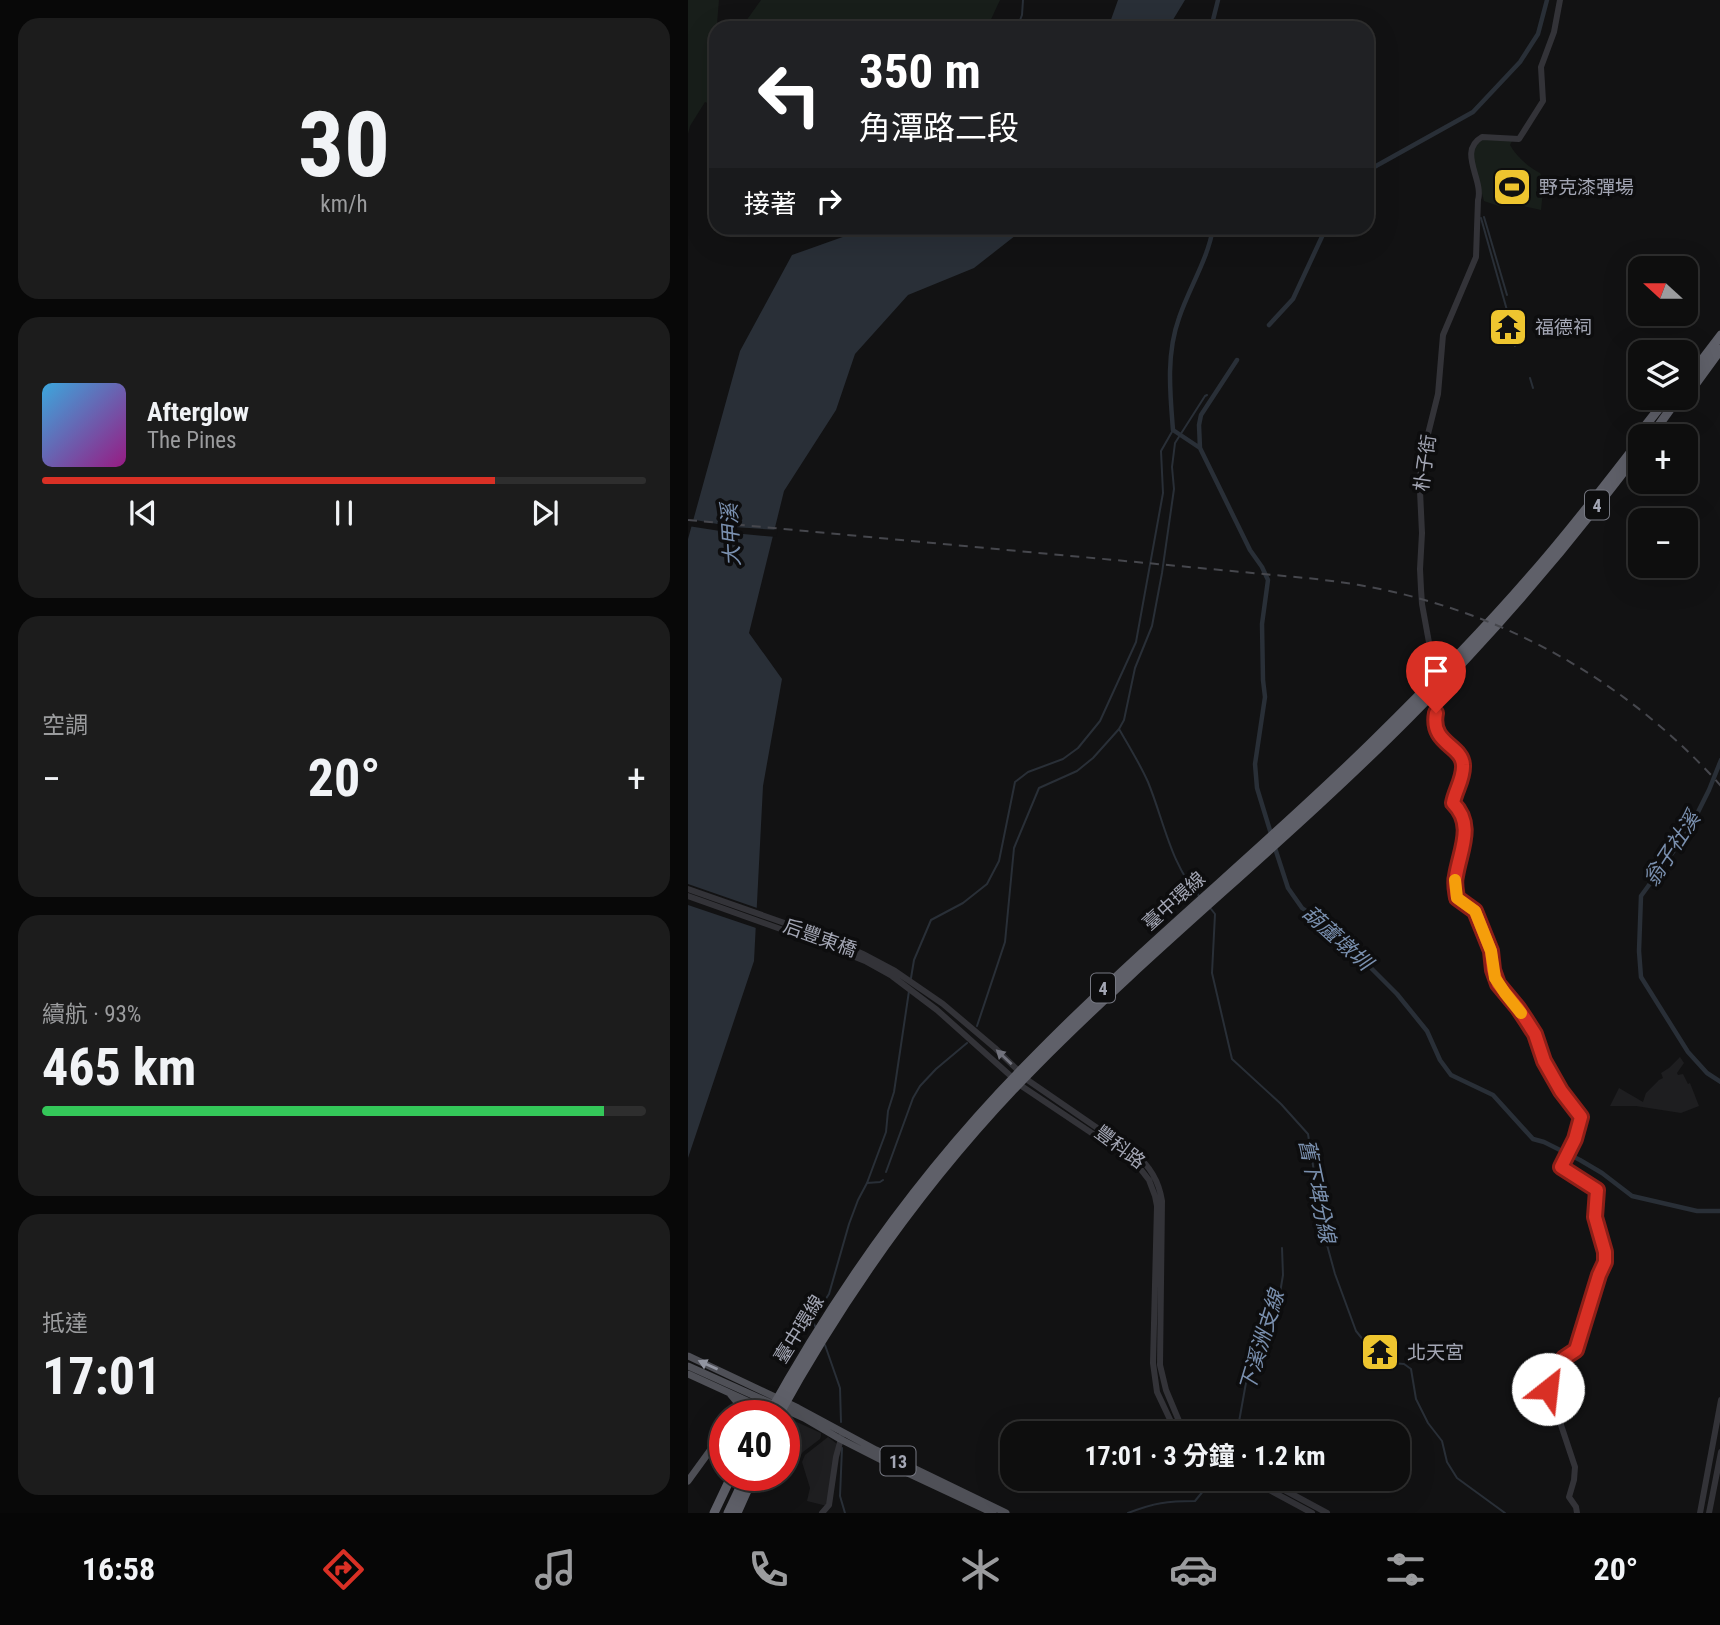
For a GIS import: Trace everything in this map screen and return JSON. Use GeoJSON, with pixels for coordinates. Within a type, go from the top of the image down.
{"type":"FeatureCollection","features":[{"type":"Feature","properties":{"kind":"highway"},"geometry":{"type":"LineString","coordinates":[[1698,361],[1720,334]]}},
{"type":"Feature","properties":{"kind":"highway"},"geometry":{"type":"LineString","coordinates":[[1698,364],[1720,334]]}},
{"type":"Feature","properties":{"kind":"highway"},"geometry":{"type":"LineString","coordinates":[[1698,373],[1720,344]]}},
{"type":"Feature","properties":{"kind":"highway"},"geometry":{"type":"LineString","coordinates":[[1698,379],[1720,349]]}},
{"type":"Feature","properties":{"kind":"highway"},"geometry":{"type":"LineString","coordinates":[[1569,530],[1620,458],[1660,410]]}},
{"type":"Feature","properties":{"kind":"highway","name":"臺中環線"},"geometry":{"type":"LineString","coordinates":[[778,1400],[823,1322],[898,1214],[999,1093],[1103,988],[1374,740],[1471,642],[1569,530],[1628,455]]}},
{"type":"Feature","properties":{"kind":"highway","name":"臺中環線"},"geometry":{"type":"LineString","coordinates":[[781,1400],[796,1383],[837,1316],[895,1233],[1007,1097],[1110,994],[1291,831],[1409,719],[1505,617],[1628,465]]}},
{"type":"Feature","properties":{"kind":"highway"},"geometry":{"type":"LineString","coordinates":[[1554,559],[1628,473]]}},
{"type":"Feature","properties":{"kind":"highway"},"geometry":{"type":"LineString","coordinates":[[714,1513],[726,1491]]}},
{"type":"Feature","properties":{"kind":"highway"},"geometry":{"type":"LineString","coordinates":[[719,1513],[728,1491]]}},
{"type":"Feature","properties":{"kind":"highway"},"geometry":{"type":"LineString","coordinates":[[728,1513],[742,1491]]}},
{"type":"Feature","properties":{"kind":"highway"},"geometry":{"type":"LineString","coordinates":[[737,1513],[745,1491]]}},
{"type":"Feature","properties":{"kind":"main road","name":"13"},"geometry":{"type":"LineString","coordinates":[[688,1356],[759,1400]]}},
{"type":"Feature","properties":{"kind":"main road","name":"13"},"geometry":{"type":"LineString","coordinates":[[688,1366],[755,1400]]}},
{"type":"Feature","properties":{"kind":"main road"},"geometry":{"type":"LineString","coordinates":[[688,1374],[746,1400]]}},
{"type":"Feature","properties":{"kind":"main road"},"geometry":{"type":"LineString","coordinates":[[729,1392],[735,1400]]}},
{"type":"Feature","properties":{"kind":"main road","name":"13"},"geometry":{"type":"LineString","coordinates":[[800,1417],[1006,1513]]}},
{"type":"Feature","properties":{"kind":"main road","name":"13"},"geometry":{"type":"LineString","coordinates":[[800,1420],[842,1436],[906,1472],[993,1513]]}},
{"type":"Feature","properties":{"kind":"main road"},"geometry":{"type":"LineString","coordinates":[[688,1480],[709,1452]]}},
{"type":"Feature","properties":{"kind":"street","name":"朴子街"},"geometry":{"type":"LineString","coordinates":[[1434,670],[1421,589],[1421,462],[1438,394],[1443,335],[1474,263],[1473,226],[1480,192],[1471,151],[1482,137],[1519,139],[1529,125],[1543,101],[1541,67],[1554,32],[1560,0]]}},
{"type":"Feature","properties":{"kind":"street"},"geometry":{"type":"LineString","coordinates":[[1432,703],[1449,684],[1434,670],[1416,688],[1432,703],[1436,713],[1434,726],[1437,732],[1462,758],[1463,766],[1453,803],[1465,823],[1455,877],[1457,898],[1475,911],[1491,951],[1498,984],[1535,1034],[1544,1061],[1561,1091],[1581,1117],[1561,1167],[1597,1190],[1595,1217],[1605,1252],[1605,1262],[1576,1350],[1564,1358],[1547,1384],[1575,1467],[1569,1497],[1577,1513]]}},
{"type":"Feature","properties":{"kind":"street","name":"后豐東橋"},"geometry":{"type":"LineString","coordinates":[[688,889],[830,939],[863,954],[895,971],[940,1007]]}},
{"type":"Feature","properties":{"kind":"street","name":"后豐東橋"},"geometry":{"type":"LineString","coordinates":[[688,896],[865,961],[940,1007]]}},
{"type":"Feature","properties":{"kind":"street","name":"豐科路"},"geometry":{"type":"LineString","coordinates":[[940,1007],[1023,1087],[1135,1162],[1146,1175],[1154,1191],[1157,1206],[1153,1363],[1157,1392],[1171,1421]]}},
{"type":"Feature","properties":{"kind":"street","name":"豐科路"},"geometry":{"type":"LineString","coordinates":[[940,1007],[995,1048],[1029,1081],[1140,1158],[1155,1177],[1163,1207],[1160,1365],[1166,1390],[1179,1421]]}},
{"type":"Feature","properties":{"kind":"street"},"geometry":{"type":"LineString","coordinates":[[1700,1513],[1720,1400]]}},
{"type":"Feature","properties":{"kind":"street"},"geometry":{"type":"LineString","coordinates":[[822,1513],[829,1505],[842,1436]]}},
{"type":"Feature","properties":{"kind":"street"},"geometry":{"type":"LineString","coordinates":[[1709,1513],[1720,1452]]}},
{"type":"Feature","properties":{"kind":"street"},"geometry":{"type":"LineString","coordinates":[[1271,1491],[1312,1513]]}},
{"type":"Feature","properties":{"kind":"street"},"geometry":{"type":"LineString","coordinates":[[1286,1491],[1327,1513]]}},
{"type":"Feature","properties":{"kind":"shaded area"},"geometry":{"type":"Polygon","coordinates":[[[688,0],[719,0],[717,21],[709,21],[709,104],[705,102],[688,134],[688,0]]]}},
{"type":"Feature","properties":{"kind":"shaded area"},"geometry":{"type":"Polygon","coordinates":[[[761,0],[1000,0],[990,21],[746,21],[761,0]]]}},
{"type":"Feature","properties":{"kind":"shaded area"},"geometry":{"type":"Polygon","coordinates":[[[1483,138],[1512,141],[1510,145],[1519,158],[1540,173],[1544,182],[1541,210],[1510,203],[1499,206],[1484,201],[1473,161],[1475,145],[1483,138]]]}},
{"type":"Feature","properties":{"kind":"shaded area"},"geometry":{"type":"Polygon","coordinates":[[[1680,1057],[1684,1063],[1677,1073],[1683,1074],[1688,1084],[1690,1083],[1699,1106],[1681,1113],[1636,1106],[1610,1106],[1619,1088],[1643,1102],[1646,1093],[1663,1078],[1661,1073],[1680,1057]]]}},
{"type":"Feature","properties":{"kind":"shaded area"},"geometry":{"type":"Polygon","coordinates":[[[800,1424],[821,1433],[820,1439],[800,1456],[800,1424]]]}},
{"type":"Feature","properties":{"kind":"shaded area"},"geometry":{"type":"Polygon","coordinates":[[[828,1437],[837,1444],[827,1506],[807,1501],[810,1488],[802,1462],[805,1455],[828,1437]]]}},
{"type":"Feature","properties":{"kind":"water"},"geometry":{"type":"Polygon","coordinates":[[[1118,0],[1185,0],[1172,21],[1110,21],[1118,0]]]}},
{"type":"Feature","properties":{"kind":"water","name":"大甲溪"},"geometry":{"type":"Polygon","coordinates":[[[848,235],[1016,235],[974,268],[908,295],[855,354],[836,410],[784,491],[749,633],[782,679],[763,786],[754,961],[688,1158],[688,539],[740,351],[792,255],[848,235]]]}},
{"type":"Feature","properties":{"kind":"pier"},"geometry":{"type":"Polygon","coordinates":[[[690,519],[734,527],[778,530],[776,537],[733,533],[688,526],[690,519]]]}},
{"type":"Feature","properties":{"kind":"pier"},"geometry":{"type":"Polygon","coordinates":[[[688,884],[760,909],[759,929],[688,905],[688,884]]]}},
{"type":"Feature","properties":{"kind":"waterway"},"geometry":{"type":"LineString","coordinates":[[1020,21],[1023,0]]}},
{"type":"Feature","properties":{"kind":"waterway"},"geometry":{"type":"LineString","coordinates":[[1213,21],[1218,0]]}},
{"type":"Feature","properties":{"kind":"waterway"},"geometry":{"type":"LineString","coordinates":[[1374,167],[1473,112],[1520,62],[1538,34],[1547,0]]}},
{"type":"Feature","properties":{"kind":"waterway"},"geometry":{"type":"LineString","coordinates":[[1484,217],[1507,295]]}},
{"type":"Feature","properties":{"kind":"waterway"},"geometry":{"type":"LineString","coordinates":[[1481,218],[1515,346]]}},
{"type":"Feature","properties":{"kind":"waterway"},"geometry":{"type":"LineString","coordinates":[[1200,448],[1173,430],[1171,360],[1179,318],[1211,235]]}},
{"type":"Feature","properties":{"kind":"waterway"},"geometry":{"type":"LineString","coordinates":[[1269,325],[1293,299],[1323,235]]}},
{"type":"Feature","properties":{"kind":"waterway","name":"葫蘆墩圳"},"geometry":{"type":"LineString","coordinates":[[1237,360],[1201,415],[1200,448],[1250,550],[1268,580],[1262,624],[1265,697],[1255,764],[1257,788],[1272,837]]}},
{"type":"Feature","properties":{"kind":"waterway"},"geometry":{"type":"LineString","coordinates":[[1530,378],[1533,388]]}},
{"type":"Feature","properties":{"kind":"waterway","name":"舊下埤分線"},"geometry":{"type":"LineString","coordinates":[[977,1026],[1005,942],[1014,848],[1039,788],[1077,771],[1093,758],[1124,720],[1135,668],[1152,626],[1162,573],[1174,489],[1172,467],[1175,443],[1207,395]]}},
{"type":"Feature","properties":{"kind":"waterway"},"geometry":{"type":"LineString","coordinates":[[911,978],[914,960],[931,920],[963,903],[987,884],[999,861],[1015,782],[1028,772],[1063,759],[1078,748],[1100,721],[1136,642],[1163,493],[1161,451],[1173,430]]}},
{"type":"Feature","properties":{"kind":"waterway","name":"舊下埤分線"},"geometry":{"type":"LineString","coordinates":[[1119,729],[1148,782],[1175,857],[1190,885],[1200,897]]}},
{"type":"Feature","properties":{"kind":"waterway","name":"翁子社溪"},"geometry":{"type":"LineString","coordinates":[[1721,760],[1689,830],[1641,896],[1639,951],[1641,977],[1688,1052],[1707,1073],[1721,1082]]}},
{"type":"Feature","properties":{"kind":"waterway","name":"葫蘆墩圳"},"geometry":{"type":"LineString","coordinates":[[1274,845],[1288,888],[1302,908],[1331,928],[1397,994],[1427,1031],[1440,1060],[1451,1075],[1493,1095],[1533,1139],[1580,1160],[1632,1196],[1697,1211],[1721,1211]]}},
{"type":"Feature","properties":{"kind":"waterway","name":"舊下埤分線"},"geometry":{"type":"LineString","coordinates":[[1211,909],[1215,914],[1212,973],[1232,1059],[1281,1104],[1308,1134],[1324,1234],[1356,1331],[1381,1362],[1404,1364],[1411,1369],[1416,1399],[1428,1423],[1442,1441],[1447,1462],[1457,1478],[1505,1513]]}},
{"type":"Feature","properties":{"kind":"waterway"},"geometry":{"type":"LineString","coordinates":[[816,1328],[812,1320],[829,1294],[849,1224],[886,1132],[909,991]]}},
{"type":"Feature","properties":{"kind":"waterway"},"geometry":{"type":"LineString","coordinates":[[886,1172],[920,1086],[967,1043]]}},
{"type":"Feature","properties":{"kind":"waterway"},"geometry":{"type":"LineString","coordinates":[[867,1183],[883,1180]]}},
{"type":"Feature","properties":{"kind":"waterway","name":"下溪洲支線"},"geometry":{"type":"LineString","coordinates":[[1239,1421],[1247,1377],[1269,1331],[1280,1293],[1283,1275],[1282,1248]]}},
{"type":"Feature","properties":{"kind":"waterway"},"geometry":{"type":"LineString","coordinates":[[825,1345],[840,1388],[841,1422]]}},
{"type":"Feature","properties":{"kind":"waterway"},"geometry":{"type":"LineString","coordinates":[[842,1448],[840,1496],[845,1513]]}},
{"type":"Feature","properties":{"kind":"waterway","name":"下溪洲支線"},"geometry":{"type":"LineString","coordinates":[[1128,1513],[1161,1503],[1195,1501],[1203,1491]]}},
{"type":"Feature","properties":{"kind":"railway"},"geometry":{"type":"LineString","coordinates":[[688,520],[1335,581],[1407,595],[1506,629],[1585,671],[1657,723],[1721,786]]}},
{"type":"Feature","properties":{"kind":"slow traffic"},"geometry":{"type":"LineString","coordinates":[[1455,880],[1457,898],[1475,911],[1491,951],[1495,978],[1521,1013]]}},
{"type":"Feature","properties":{"kind":"place","name":"野克漆彈場"},"geometry":{"type":"Point","coordinates":[1512,187]}},
{"type":"Feature","properties":{"kind":"place","name":"福德祠"},"geometry":{"type":"Point","coordinates":[1508,327]}},
{"type":"Feature","properties":{"kind":"place","name":"北天宮"},"geometry":{"type":"Point","coordinates":[1380,1352]}},
{"type":"Feature","properties":{"kind":"route"},"geometry":{"type":"LineString","coordinates":[[1436,713],[1434,726],[1437,732],[1462,758],[1463,766],[1453,803],[1465,823],[1455,877],[1457,898],[1475,911],[1491,951],[1498,984],[1535,1034],[1544,1061],[1561,1091],[1581,1117],[1575,1139],[1561,1167],[1597,1190],[1595,1217],[1606,1260],[1576,1350],[1564,1358],[1548,1382],[1548,1389]]}}]}
